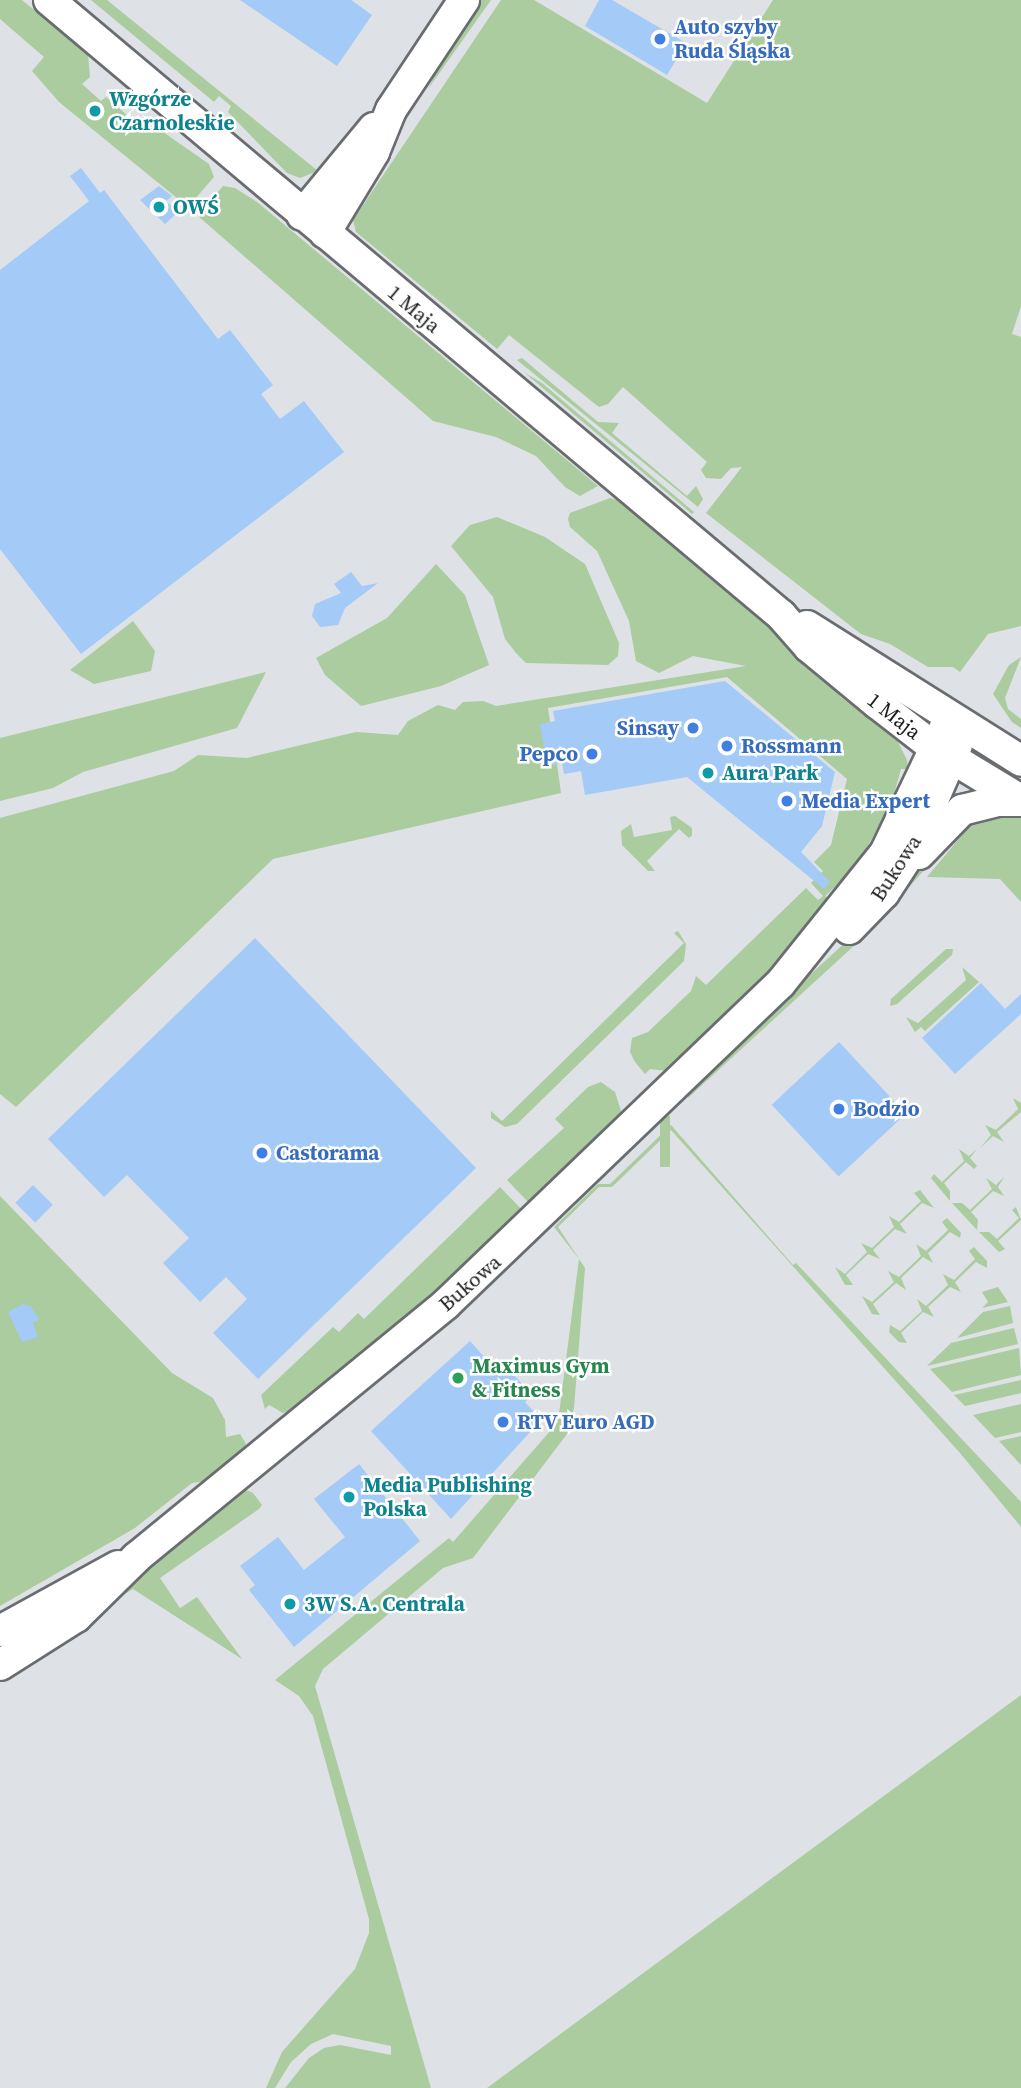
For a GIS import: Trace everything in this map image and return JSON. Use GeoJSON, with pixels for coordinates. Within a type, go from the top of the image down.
{"type":"FeatureCollection","features":[{"type":"Feature","properties":{"kind":"street","name":"1 Maja"},"geometry":{"type":"LineString","coordinates":[[49,0],[781,615],[809,647],[891,715],[942,753],[1021,800]]}},
{"type":"Feature","properties":{"kind":"street"},"geometry":{"type":"LineString","coordinates":[[302,215],[342,162],[391,110],[464,0]]}},
{"type":"Feature","properties":{"kind":"street"},"geometry":{"type":"LineString","coordinates":[[325,233],[374,152],[391,110]]}},
{"type":"Feature","properties":{"kind":"street","name":"1 Maja"},"geometry":{"type":"LineString","coordinates":[[781,615],[821,633],[957,724],[1021,761]]}},
{"type":"Feature","properties":{"kind":"street"},"geometry":{"type":"LineString","coordinates":[[891,715],[908,745],[918,783]]}},
{"type":"Feature","properties":{"kind":"street"},"geometry":{"type":"LineString","coordinates":[[942,753],[957,724]]}},
{"type":"Feature","properties":{"kind":"street","name":"Bukowa"},"geometry":{"type":"LineString","coordinates":[[780,984],[885,853],[918,783],[942,753]]}},
{"type":"Feature","properties":{"kind":"street","name":"Bukowa"},"geometry":{"type":"LineString","coordinates":[[0,1665],[76,1617],[137,1557],[504,1253],[780,984],[839,937],[884,893],[910,853],[942,753]]}},
{"type":"Feature","properties":{"kind":"street"},"geometry":{"type":"LineString","coordinates":[[884,893],[962,810],[998,801],[1021,800]]}},
{"type":"Feature","properties":{"kind":"street","name":"Bukowa"},"geometry":{"type":"LineString","coordinates":[[0,1631],[137,1557]]}},
{"type":"Feature","properties":{"kind":"green space"},"geometry":{"type":"Polygon","coordinates":[[[0,0],[22,0],[88,54],[90,77],[82,84],[101,101],[106,97],[144,130],[163,132],[209,164],[214,177],[188,207],[59,102],[32,71],[44,57],[0,19],[0,0]]]}},
{"type":"Feature","properties":{"kind":"green space"},"geometry":{"type":"Polygon","coordinates":[[[91,0],[107,0],[318,171],[300,178],[287,173],[228,112],[231,106],[219,96],[214,102],[91,0]]]}},
{"type":"Feature","properties":{"kind":"green space"},"geometry":{"type":"Polygon","coordinates":[[[475,0],[491,0],[428,89],[468,10],[475,0]]]}},
{"type":"Feature","properties":{"kind":"green space"},"geometry":{"type":"Polygon","coordinates":[[[501,0],[534,0],[707,103],[773,0],[1021,0],[1021,306],[1012,334],[1021,337],[1021,626],[988,634],[960,672],[953,667],[928,667],[890,644],[861,634],[706,513],[742,467],[731,468],[721,479],[706,478],[701,470],[707,462],[623,387],[608,404],[599,407],[509,335],[497,349],[356,232],[353,220],[501,0]]]}},
{"type":"Feature","properties":{"kind":"green space"},"geometry":{"type":"Polygon","coordinates":[[[223,186],[235,188],[257,202],[598,486],[580,496],[565,487],[536,456],[496,437],[433,421],[198,216],[223,186]]]}},
{"type":"Feature","properties":{"kind":"green space"},"geometry":{"type":"Polygon","coordinates":[[[522,358],[598,422],[619,423],[612,433],[687,496],[696,486],[703,499],[698,507],[517,360],[522,358]]]}},
{"type":"Feature","properties":{"kind":"green space"},"geometry":{"type":"Polygon","coordinates":[[[525,373],[542,383],[694,512],[692,514],[525,373]]]}},
{"type":"Feature","properties":{"kind":"green space"},"geometry":{"type":"Polygon","coordinates":[[[610,498],[621,501],[792,642],[841,697],[898,742],[907,760],[908,769],[901,769],[892,801],[856,868],[825,896],[831,900],[749,992],[667,1071],[650,1069],[645,1074],[635,1062],[630,1052],[632,1038],[648,1032],[691,991],[696,976],[706,985],[806,888],[818,900],[823,896],[811,883],[823,871],[814,862],[831,845],[847,779],[727,677],[548,708],[550,722],[541,725],[547,765],[557,764],[561,793],[273,859],[16,1107],[0,1094],[0,818],[174,771],[198,755],[247,758],[356,732],[398,735],[408,721],[438,705],[455,710],[463,702],[483,701],[496,706],[746,666],[693,656],[659,673],[636,661],[629,621],[597,551],[570,527],[568,519],[570,513],[610,498]]]}},
{"type":"Feature","properties":{"kind":"green space"},"geometry":{"type":"Polygon","coordinates":[[[497,517],[545,537],[585,564],[619,643],[618,656],[608,665],[526,663],[505,639],[493,597],[451,546],[470,525],[497,517]]]}},
{"type":"Feature","properties":{"kind":"green space"},"geometry":{"type":"Polygon","coordinates":[[[436,564],[465,595],[489,665],[441,686],[361,706],[325,675],[316,658],[387,618],[436,564]]]}},
{"type":"Feature","properties":{"kind":"green space"},"geometry":{"type":"Polygon","coordinates":[[[133,621],[155,651],[151,671],[94,684],[70,670],[133,621]]]}},
{"type":"Feature","properties":{"kind":"green space"},"geometry":{"type":"Polygon","coordinates":[[[1021,657],[1005,698],[1008,709],[1021,719],[1021,728],[1012,722],[993,694],[1009,665],[1021,657]]]}},
{"type":"Feature","properties":{"kind":"green space"},"geometry":{"type":"Polygon","coordinates":[[[266,672],[237,728],[83,772],[53,788],[0,801],[0,738],[266,672]]]}},
{"type":"Feature","properties":{"kind":"green space"},"geometry":{"type":"Polygon","coordinates":[[[992,815],[1021,818],[1021,902],[1000,879],[927,877],[973,822],[992,815]]]}},
{"type":"Feature","properties":{"kind":"green space"},"geometry":{"type":"Polygon","coordinates":[[[675,816],[692,828],[692,835],[689,838],[679,829],[647,861],[655,871],[648,871],[622,845],[621,831],[631,824],[634,837],[672,830],[670,817],[675,816]]]}},
{"type":"Feature","properties":{"kind":"green space"},"geometry":{"type":"Polygon","coordinates":[[[959,819],[960,830],[869,932],[688,1098],[692,1083],[861,928],[959,819]]]}},
{"type":"Feature","properties":{"kind":"green space"},"geometry":{"type":"Polygon","coordinates":[[[678,931],[686,944],[684,961],[517,1124],[505,1127],[491,1118],[491,1111],[502,1121],[684,943],[674,933],[678,931]]]}},
{"type":"Feature","properties":{"kind":"green space"},"geometry":{"type":"Polygon","coordinates":[[[946,949],[953,949],[952,955],[897,1004],[890,1006],[891,999],[946,949]]]}},
{"type":"Feature","properties":{"kind":"green space"},"geometry":{"type":"Polygon","coordinates":[[[962,967],[979,982],[925,1031],[921,1027],[915,1032],[906,1017],[918,1023],[966,980],[962,967]]]}},
{"type":"Feature","properties":{"kind":"green space"},"geometry":{"type":"Polygon","coordinates":[[[601,1082],[615,1092],[622,1114],[530,1204],[507,1180],[564,1128],[555,1119],[588,1087],[601,1082]]]}},
{"type":"Feature","properties":{"kind":"green space"},"geometry":{"type":"Polygon","coordinates":[[[1013,1098],[1021,1103],[1021,1112],[997,1132],[1004,1142],[993,1136],[980,1148],[991,1135],[985,1125],[996,1130],[1018,1109],[1013,1098]]]}},
{"type":"Feature","properties":{"kind":"green space"},"geometry":{"type":"Polygon","coordinates":[[[660,1116],[670,1116],[670,1167],[660,1167],[660,1116]]]}},
{"type":"Feature","properties":{"kind":"green space"},"geometry":{"type":"Polygon","coordinates":[[[671,1125],[793,1265],[796,1263],[1021,1502],[1021,1527],[960,1453],[671,1130],[612,1187],[599,1187],[558,1227],[585,1268],[574,1408],[567,1434],[473,1558],[443,1568],[323,1669],[315,1686],[431,2088],[285,2088],[309,2058],[324,2048],[340,2045],[391,2055],[391,2046],[333,2034],[311,2044],[291,2062],[275,2088],[266,2088],[282,2052],[355,1969],[369,1933],[369,1919],[313,1716],[299,1696],[275,1680],[449,1538],[453,1542],[558,1422],[579,1259],[554,1227],[598,1184],[610,1184],[671,1125]]]}},
{"type":"Feature","properties":{"kind":"green space"},"geometry":{"type":"Polygon","coordinates":[[[959,1149],[969,1156],[977,1149],[970,1158],[977,1166],[974,1169],[966,1162],[944,1183],[950,1191],[950,1201],[931,1178],[934,1174],[942,1182],[964,1161],[959,1149]]]}},
{"type":"Feature","properties":{"kind":"green space"},"geometry":{"type":"Polygon","coordinates":[[[1004,1177],[998,1187],[1004,1196],[993,1191],[971,1212],[978,1220],[977,1230],[952,1203],[962,1203],[970,1210],[992,1189],[986,1178],[996,1185],[1004,1177]]]}},
{"type":"Feature","properties":{"kind":"green space"},"geometry":{"type":"Polygon","coordinates":[[[500,1187],[523,1211],[434,1295],[296,1408],[283,1413],[269,1405],[265,1409],[261,1395],[333,1327],[339,1332],[358,1313],[364,1319],[500,1187]]]}},
{"type":"Feature","properties":{"kind":"green space"},"geometry":{"type":"Polygon","coordinates":[[[920,1190],[934,1208],[922,1203],[900,1224],[907,1234],[895,1229],[873,1250],[880,1259],[868,1254],[846,1275],[853,1285],[845,1285],[835,1267],[845,1274],[867,1252],[861,1243],[872,1248],[894,1227],[889,1216],[899,1222],[921,1201],[914,1193],[920,1190]]]}},
{"type":"Feature","properties":{"kind":"green space"},"geometry":{"type":"Polygon","coordinates":[[[0,1196],[172,1373],[213,1398],[225,1420],[226,1437],[240,1434],[246,1444],[243,1452],[206,1481],[192,1483],[135,1528],[0,1606],[0,1196]]]}},
{"type":"Feature","properties":{"kind":"green space"},"geometry":{"type":"Polygon","coordinates":[[[1016,1207],[1021,1220],[998,1241],[1005,1249],[999,1252],[979,1232],[989,1232],[997,1239],[1019,1218],[1012,1210],[1016,1207]]]}},
{"type":"Feature","properties":{"kind":"green space"},"geometry":{"type":"Polygon","coordinates":[[[947,1218],[961,1233],[960,1238],[950,1232],[928,1253],[933,1263],[923,1257],[901,1278],[906,1290],[896,1283],[873,1304],[880,1315],[872,1314],[862,1296],[872,1302],[894,1282],[888,1271],[899,1277],[921,1256],[916,1244],[926,1251],[948,1230],[942,1222],[947,1218]]]}},
{"type":"Feature","properties":{"kind":"green space"},"geometry":{"type":"Polygon","coordinates":[[[974,1247],[987,1261],[987,1268],[976,1262],[955,1282],[961,1292],[950,1287],[928,1307],[934,1317],[923,1312],[901,1333],[907,1343],[899,1342],[889,1332],[890,1325],[900,1331],[922,1311],[917,1299],[926,1306],[948,1285],[943,1274],[954,1280],[975,1259],[969,1251],[974,1247]]]}},
{"type":"Feature","properties":{"kind":"green space"},"geometry":{"type":"Polygon","coordinates":[[[998,1287],[1008,1302],[982,1308],[988,1302],[982,1292],[998,1287]]]}},
{"type":"Feature","properties":{"kind":"green space"},"geometry":{"type":"Polygon","coordinates":[[[1010,1306],[1013,1323],[957,1338],[983,1312],[1010,1306]]]}},
{"type":"Feature","properties":{"kind":"green space"},"geometry":{"type":"Polygon","coordinates":[[[1014,1328],[1018,1344],[927,1366],[951,1343],[1014,1328]]]}},
{"type":"Feature","properties":{"kind":"green space"},"geometry":{"type":"Polygon","coordinates":[[[1019,1348],[1021,1375],[952,1392],[930,1369],[1019,1348]]]}},
{"type":"Feature","properties":{"kind":"green space"},"geometry":{"type":"Polygon","coordinates":[[[1021,1380],[1021,1393],[965,1406],[954,1395],[1021,1380]]]}},
{"type":"Feature","properties":{"kind":"green space"},"geometry":{"type":"Polygon","coordinates":[[[1021,1404],[1021,1432],[995,1438],[973,1415],[1021,1404]]]}},
{"type":"Feature","properties":{"kind":"green space"},"geometry":{"type":"Polygon","coordinates":[[[1021,1436],[1021,1465],[999,1441],[1021,1436]]]}},
{"type":"Feature","properties":{"kind":"green space"},"geometry":{"type":"Polygon","coordinates":[[[241,1488],[253,1493],[262,1505],[259,1509],[160,1578],[180,1608],[197,1597],[242,1659],[133,1589],[82,1620],[241,1488]]]}},
{"type":"Feature","properties":{"kind":"green space"},"geometry":{"type":"Polygon","coordinates":[[[1021,1695],[1021,2088],[487,2088],[1021,1695]]]}},
{"type":"Feature","properties":{"kind":"building"},"geometry":{"type":"Polygon","coordinates":[[[240,0],[351,0],[372,15],[337,66],[240,0]]]}},
{"type":"Feature","properties":{"kind":"building"},"geometry":{"type":"Polygon","coordinates":[[[599,0],[612,0],[686,43],[667,75],[585,26],[599,0]]]}},
{"type":"Feature","properties":{"kind":"building"},"geometry":{"type":"Polygon","coordinates":[[[81,168],[100,193],[104,190],[218,339],[230,330],[273,385],[261,394],[280,419],[304,401],[344,452],[81,654],[0,549],[0,270],[89,201],[70,176],[81,168]]]}},
{"type":"Feature","properties":{"kind":"building","name":"OWŚ"},"geometry":{"type":"Polygon","coordinates":[[[159,186],[172,196],[166,201],[178,212],[165,224],[140,200],[159,186]]]}},
{"type":"Feature","properties":{"kind":"building"},"geometry":{"type":"Polygon","coordinates":[[[351,572],[362,586],[378,583],[345,608],[338,625],[320,627],[312,616],[315,604],[341,593],[334,584],[351,572]]]}},
{"type":"Feature","properties":{"kind":"building","name":"Aura Park"},"geometry":{"type":"Polygon","coordinates":[[[725,681],[835,772],[822,826],[801,852],[830,882],[824,889],[687,777],[585,795],[581,771],[564,774],[562,763],[547,765],[540,724],[555,721],[553,711],[725,681]]]}},
{"type":"Feature","properties":{"kind":"building","name":"Castorama"},"geometry":{"type":"Polygon","coordinates":[[[255,938],[476,1168],[258,1379],[213,1333],[247,1299],[226,1277],[200,1302],[163,1263],[189,1238],[127,1175],[104,1197],[48,1139],[255,938]]]}},
{"type":"Feature","properties":{"kind":"building"},"geometry":{"type":"Polygon","coordinates":[[[981,983],[1005,1009],[1021,994],[1021,1014],[955,1074],[922,1038],[981,983]]]}},
{"type":"Feature","properties":{"kind":"building","name":"Bodzio"},"geometry":{"type":"Polygon","coordinates":[[[839,1042],[906,1114],[839,1176],[772,1105],[839,1042]]]}},
{"type":"Feature","properties":{"kind":"building"},"geometry":{"type":"Polygon","coordinates":[[[33,1185],[53,1205],[35,1222],[15,1203],[33,1185]]]}},
{"type":"Feature","properties":{"kind":"building"},"geometry":{"type":"Polygon","coordinates":[[[23,1304],[31,1306],[39,1320],[33,1323],[38,1337],[22,1342],[8,1312],[23,1304]]]}},
{"type":"Feature","properties":{"kind":"building"},"geometry":{"type":"Polygon","coordinates":[[[470,1341],[495,1369],[502,1362],[532,1395],[525,1402],[541,1420],[451,1519],[371,1431],[470,1341]]]}},
{"type":"Feature","properties":{"kind":"building"},"geometry":{"type":"Polygon","coordinates":[[[359,1464],[420,1541],[294,1647],[249,1590],[255,1585],[240,1566],[278,1537],[304,1570],[345,1537],[314,1499],[359,1464]]]}},
{"type":"Feature","properties":{"kind":"place","name":"Auto szyby Ruda Śląska"},"geometry":{"type":"Point","coordinates":[660,39]}},
{"type":"Feature","properties":{"kind":"place","name":"Wzgórze Czarnoleskie"},"geometry":{"type":"Point","coordinates":[95,111]}},
{"type":"Feature","properties":{"kind":"place","name":"OWŚ"},"geometry":{"type":"Point","coordinates":[159,207]}},
{"type":"Feature","properties":{"kind":"place","name":"Sinsay"},"geometry":{"type":"Point","coordinates":[693,728]}},
{"type":"Feature","properties":{"kind":"place","name":"Rossmann"},"geometry":{"type":"Point","coordinates":[727,746]}},
{"type":"Feature","properties":{"kind":"place","name":"Pepco"},"geometry":{"type":"Point","coordinates":[592,754]}},
{"type":"Feature","properties":{"kind":"place","name":"Aura Park"},"geometry":{"type":"Point","coordinates":[708,773]}},
{"type":"Feature","properties":{"kind":"place","name":"Media Expert"},"geometry":{"type":"Point","coordinates":[787,801]}},
{"type":"Feature","properties":{"kind":"place","name":"Bodzio"},"geometry":{"type":"Point","coordinates":[839,1109]}},
{"type":"Feature","properties":{"kind":"place","name":"Castorama"},"geometry":{"type":"Point","coordinates":[262,1153]}},
{"type":"Feature","properties":{"kind":"place","name":"Maximus Gym & Fitness"},"geometry":{"type":"Point","coordinates":[458,1378]}},
{"type":"Feature","properties":{"kind":"place","name":"RTV Euro AGD"},"geometry":{"type":"Point","coordinates":[503,1422]}},
{"type":"Feature","properties":{"kind":"place","name":"Media Publishing Polska"},"geometry":{"type":"Point","coordinates":[349,1497]}},
{"type":"Feature","properties":{"kind":"place","name":"3W S.A. Centrala"},"geometry":{"type":"Point","coordinates":[290,1604]}}]}
